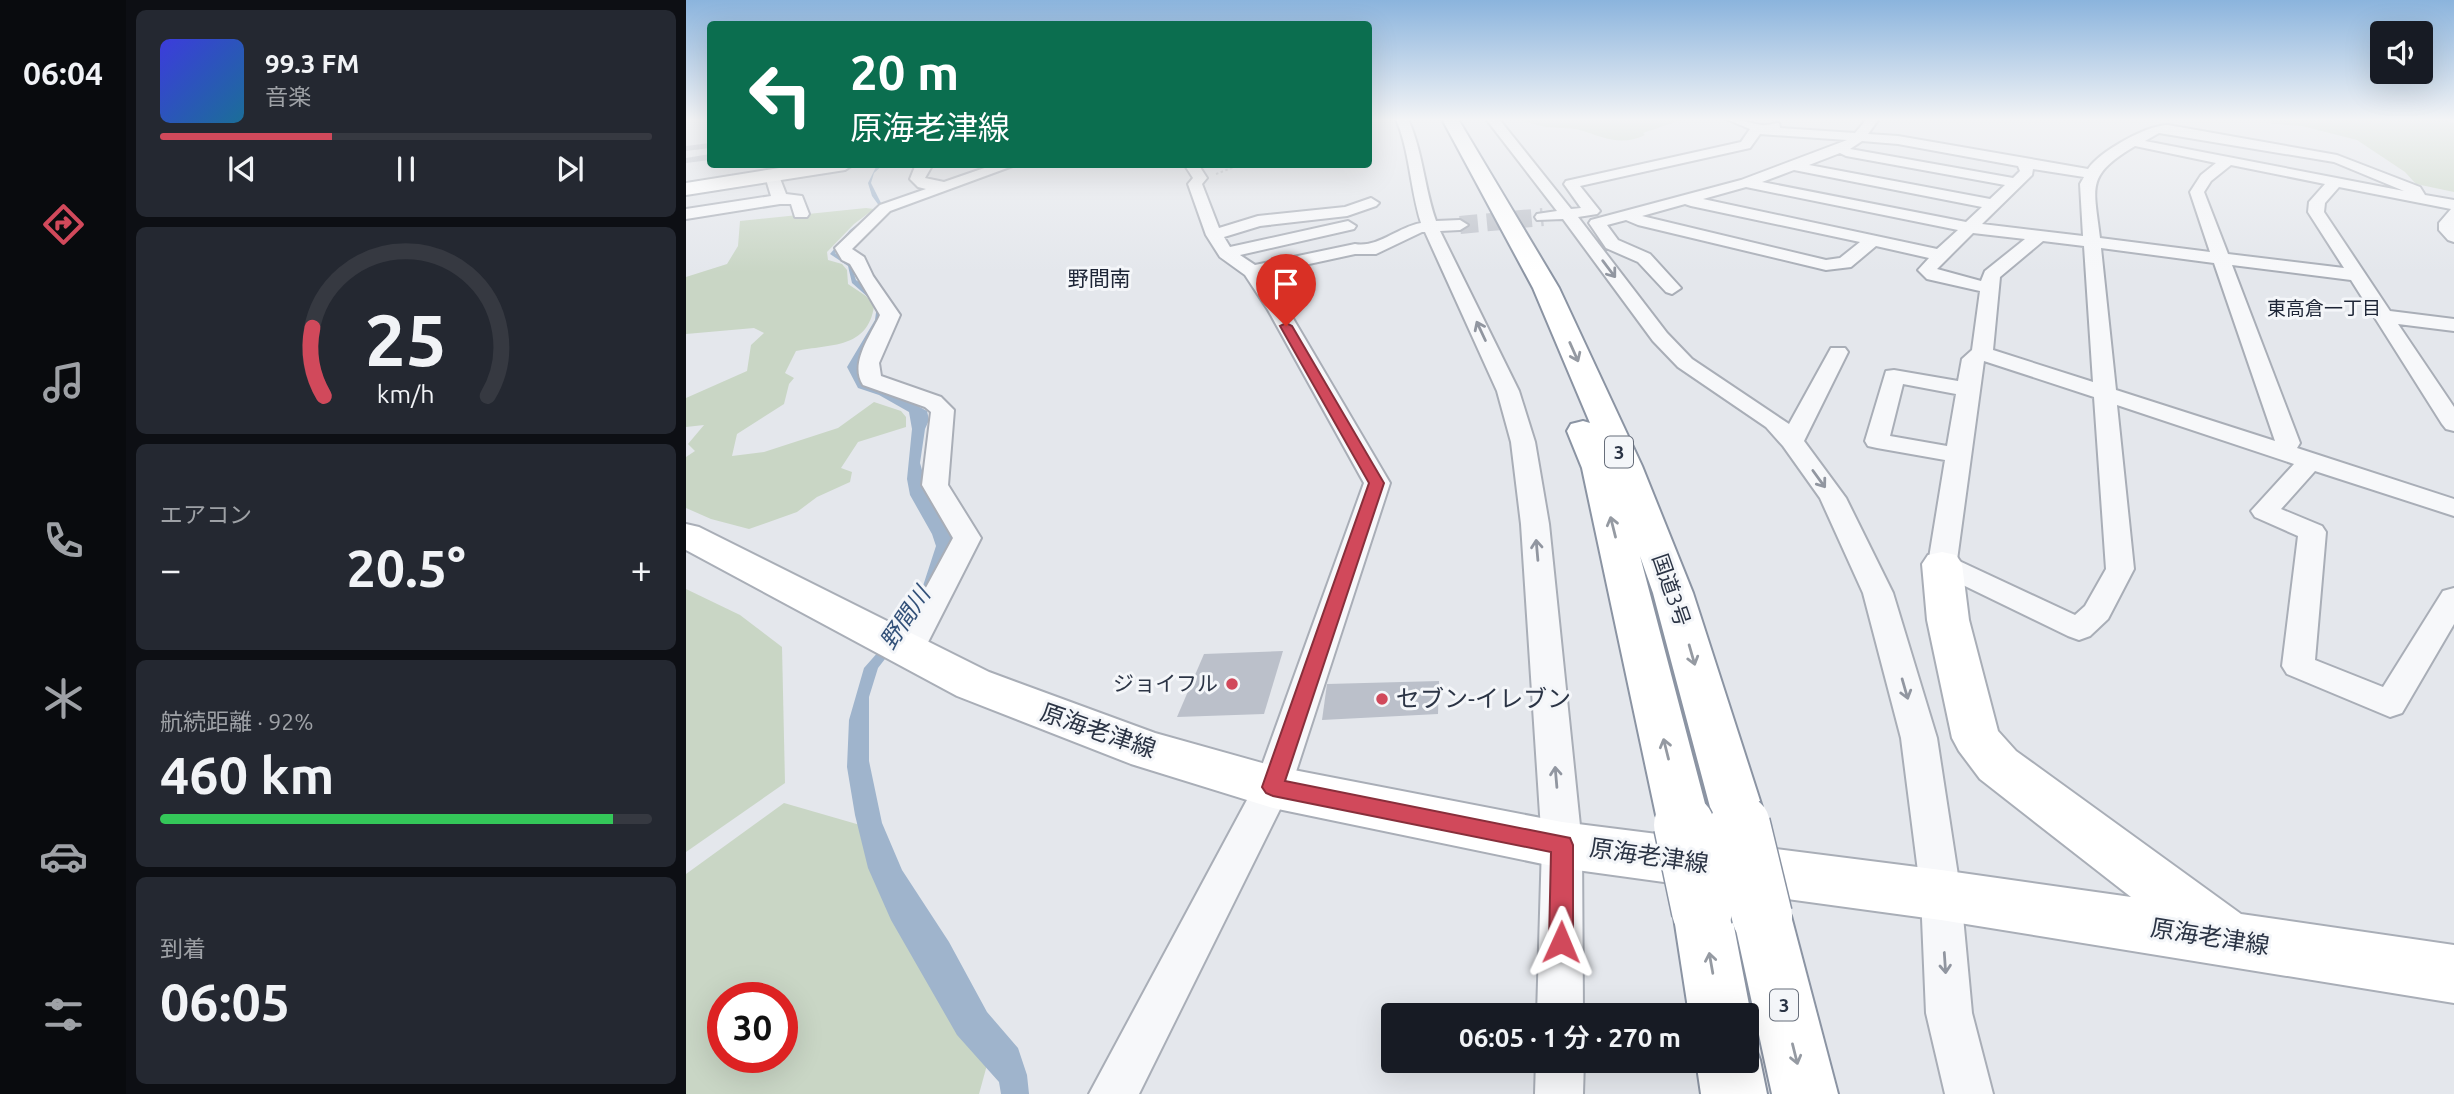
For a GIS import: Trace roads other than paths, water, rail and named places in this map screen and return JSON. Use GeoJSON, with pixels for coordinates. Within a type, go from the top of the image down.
{"type":"FeatureCollection","features":[{"type":"Feature","properties":{"kind":"main road"},"geometry":{"type":"LineString","coordinates":[[686,189],[808,170]]}},
{"type":"Feature","properties":{"kind":"main road","name":"国道3号"},"geometry":{"type":"LineString","coordinates":[[1462,170],[1512,265],[1599,468],[1682,815],[1718,1003]]}},
{"type":"Feature","properties":{"kind":"main road","name":"国道3号"},"geometry":{"type":"LineString","coordinates":[[1479,170],[1546,288],[1625,466],[1673,593],[1736,807],[1805,1094]]}},
{"type":"Feature","properties":{"kind":"main road","name":"原海老津線"},"geometry":{"type":"LineString","coordinates":[[686,535],[973,684],[1148,750],[1273,787],[1562,845],[1941,895],[2454,974]]}},
{"type":"Feature","properties":{"kind":"main road"},"geometry":{"type":"LineString","coordinates":[[1942,564],[1948,620],[1976,738],[1998,765],[2231,940]]}},
{"type":"Feature","properties":{"kind":"main road"},"geometry":{"type":"LineString","coordinates":[[1730,1073],[1734,1094]]}},
{"type":"Feature","properties":{"kind":"street"},"geometry":{"type":"LineString","coordinates":[[920,170],[917,179],[923,184],[946,187]]}},
{"type":"Feature","properties":{"kind":"street"},"geometry":{"type":"LineString","coordinates":[[908,650],[967,538],[935,485],[943,410],[933,402],[886,388],[871,380],[867,363],[890,315],[883,297],[862,278],[858,261],[848,256],[843,248],[886,208],[994,170]]}},
{"type":"Feature","properties":{"kind":"street"},"geometry":{"type":"LineString","coordinates":[[1113,1094],[1273,787],[1377,483],[1278,310],[1252,271],[1226,253],[1214,235],[1195,184],[1200,178],[1195,170]]}},
{"type":"Feature","properties":{"kind":"street"},"geometry":{"type":"LineString","coordinates":[[1416,170],[1419,192],[1430,226],[1508,391],[1523,442],[1535,524],[1562,845],[1560,1003]]}},
{"type":"Feature","properties":{"kind":"street"},"geometry":{"type":"LineString","coordinates":[[1526,170],[1556,216],[1660,337],[1685,363],[1774,422],[1792,441],[1833,498],[1878,593],[1919,738],[1941,895],[1949,1013],[1969,1094]]}},
{"type":"Feature","properties":{"kind":"street"},"geometry":{"type":"LineString","coordinates":[[1556,216],[1592,211],[1571,184],[1633,170]]}},
{"type":"Feature","properties":{"kind":"street"},"geometry":{"type":"LineString","coordinates":[[1672,288],[1644,258],[1612,244],[1597,223],[1687,200],[1783,170]]}},
{"type":"Feature","properties":{"kind":"street"},"geometry":{"type":"LineString","coordinates":[[1815,170],[1991,204]]}},
{"type":"Feature","properties":{"kind":"street"},"geometry":{"type":"LineString","coordinates":[[1945,170],[2016,183]]}},
{"type":"Feature","properties":{"kind":"street"},"geometry":{"type":"LineString","coordinates":[[1989,288],[1933,275],[1927,270],[2026,170]]}},
{"type":"Feature","properties":{"kind":"street"},"geometry":{"type":"LineString","coordinates":[[2069,170],[2091,174]]}},
{"type":"Feature","properties":{"kind":"street"},"geometry":{"type":"LineString","coordinates":[[2039,236],[1991,275],[1982,352],[1972,359],[1942,564],[2079,629],[2097,612],[2120,569],[2087,184],[2095,170]]}},
{"type":"Feature","properties":{"kind":"street"},"geometry":{"type":"LineString","coordinates":[[2214,170],[2200,183],[2197,192],[2295,457]]}},
{"type":"Feature","properties":{"kind":"street"},"geometry":{"type":"LineString","coordinates":[[2277,170],[2454,205]]}},
{"type":"Feature","properties":{"kind":"street"},"geometry":{"type":"LineString","coordinates":[[2365,170],[2416,190],[2418,198]]}},
{"type":"Feature","properties":{"kind":"street"},"geometry":{"type":"LineString","coordinates":[[772,176],[779,199]]}},
{"type":"Feature","properties":{"kind":"street"},"geometry":{"type":"LineString","coordinates":[[2336,181],[2317,202],[2316,212],[2454,424]]}},
{"type":"Feature","properties":{"kind":"street"},"geometry":{"type":"LineString","coordinates":[[1746,183],[1967,227],[2357,275]]}},
{"type":"Feature","properties":{"kind":"street"},"geometry":{"type":"LineString","coordinates":[[686,214],[779,199],[797,199],[801,214]]}},
{"type":"Feature","properties":{"kind":"street"},"geometry":{"type":"LineString","coordinates":[[1687,200],[1941,255]]}},
{"type":"Feature","properties":{"kind":"street"},"geometry":{"type":"LineString","coordinates":[[1214,235],[1258,221],[1347,211],[1371,203]]}},
{"type":"Feature","properties":{"kind":"street"},"geometry":{"type":"LineString","coordinates":[[2454,213],[2447,223],[2447,230],[2454,237]]}},
{"type":"Feature","properties":{"kind":"street"},"geometry":{"type":"LineString","coordinates":[[1628,215],[1644,222],[1826,265],[1846,263],[1873,240]]}},
{"type":"Feature","properties":{"kind":"street"},"geometry":{"type":"LineString","coordinates":[[1226,253],[1357,224]]}},
{"type":"Feature","properties":{"kind":"street"},"geometry":{"type":"LineString","coordinates":[[1252,271],[1355,249],[1372,250],[1411,230],[1460,225]]}},
{"type":"Feature","properties":{"kind":"street"},"geometry":{"type":"LineString","coordinates":[[1329,230],[1355,249]]}},
{"type":"Feature","properties":{"kind":"street"},"geometry":{"type":"LineString","coordinates":[[2385,316],[2454,325]]}},
{"type":"Feature","properties":{"kind":"street"},"geometry":{"type":"LineString","coordinates":[[1792,441],[1838,352]]}},
{"type":"Feature","properties":{"kind":"street"},"geometry":{"type":"LineString","coordinates":[[1982,352],[2454,508]]}},
{"type":"Feature","properties":{"kind":"street"},"geometry":{"type":"LineString","coordinates":[[1956,455],[1877,441],[1894,376],[1967,389]]}},
{"type":"Feature","properties":{"kind":"street"},"geometry":{"type":"LineString","coordinates":[[2295,457],[2264,511],[2312,532],[2298,666],[2390,704],[2454,598]]}},
{"type":"Feature","properties":{"kind":"street"},"geometry":{"type":"LineString","coordinates":[[1559,1094],[1560,1073]]}},
{"type":"Feature","properties":{"kind":"water","name":"野間川"},"geometry":{"type":"Polygon","coordinates":[[[874,170],[877,170],[871,183],[883,207],[835,253],[851,264],[856,280],[869,289],[884,314],[857,364],[861,376],[927,411],[929,420],[920,463],[930,498],[952,533],[950,552],[923,610],[878,668],[869,697],[869,761],[882,823],[902,870],[949,942],[987,1012],[1018,1048],[1027,1075],[1029,1094],[1001,1094],[999,1082],[957,1035],[891,920],[868,868],[855,815],[847,767],[849,720],[864,668],[894,634],[921,592],[936,546],[910,495],[907,479],[912,429],[909,412],[879,395],[858,388],[847,367],[875,320],[877,305],[852,283],[848,266],[830,254],[850,230],[880,207],[872,196],[868,183],[874,170]]]}},
{"type":"Feature","properties":{"kind":"tunnel"},"geometry":{"type":"LineString","coordinates":[[1460,225],[1543,217]]}},
{"type":"Feature","properties":{"kind":"place","name":"ジョイフル"},"geometry":{"type":"Point","coordinates":[1232,684]}},
{"type":"Feature","properties":{"kind":"place","name":"セブン-イレブン"},"geometry":{"type":"Point","coordinates":[1382,699]}},
{"type":"Feature","properties":{"kind":"district","name":"野間南"},"geometry":{"type":"Point","coordinates":[1099,279]}},
{"type":"Feature","properties":{"kind":"district","name":"東高倉一丁目"},"geometry":{"type":"Point","coordinates":[2324,308]}}]}
